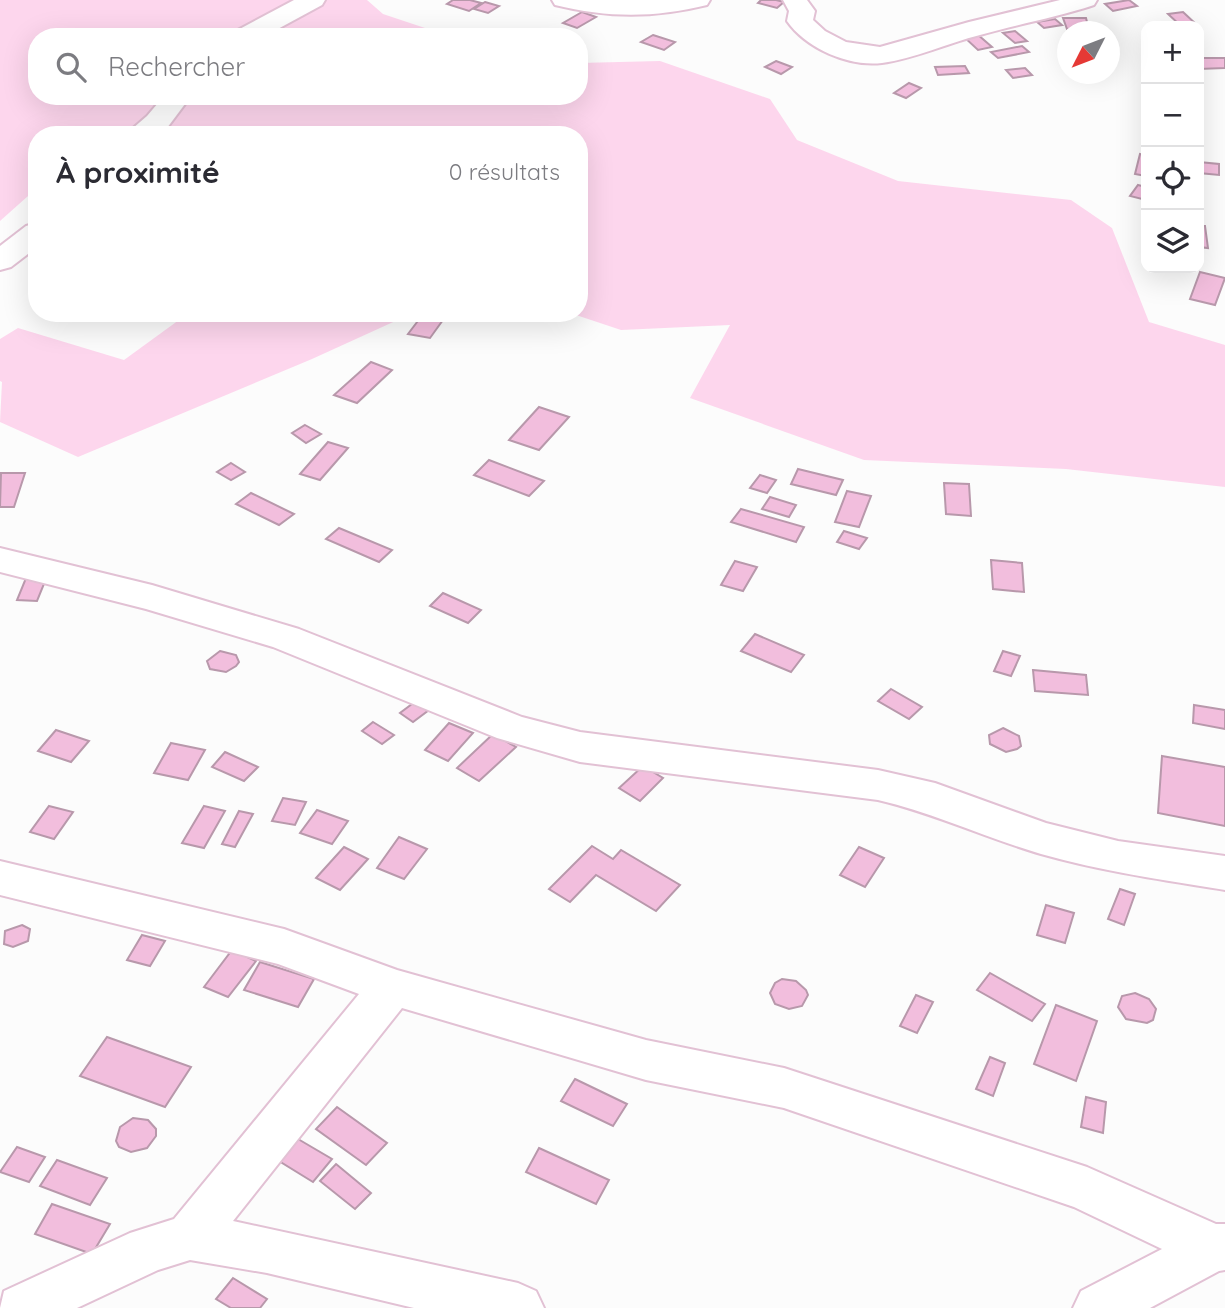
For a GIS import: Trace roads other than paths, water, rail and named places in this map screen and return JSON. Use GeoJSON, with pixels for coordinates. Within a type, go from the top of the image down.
{"type":"FeatureCollection","features":[{"type":"Feature","properties":{"kind":"street"},"geometry":{"type":"LineString","coordinates":[[260,28],[313,0]]}},
{"type":"Feature","properties":{"kind":"street"},"geometry":{"type":"LineString","coordinates":[[564,0],[599,9],[627,10],[698,0]]}},
{"type":"Feature","properties":{"kind":"street"},"geometry":{"type":"LineString","coordinates":[[795,0],[802,11],[800,21],[806,29],[828,42],[864,56],[881,55],[978,27],[1043,14],[1085,0]]}},
{"type":"Feature","properties":{"kind":"street"},"geometry":{"type":"LineString","coordinates":[[151,126],[171,105]]}},
{"type":"Feature","properties":{"kind":"street"},"geometry":{"type":"LineString","coordinates":[[0,261],[28,239]]}},
{"type":"Feature","properties":{"kind":"street"},"geometry":{"type":"LineString","coordinates":[[0,560],[152,598],[286,638],[511,728],[580,747],[909,792],[1041,838],[1118,857],[1225,873]]}},
{"type":"Feature","properties":{"kind":"street"},"geometry":{"type":"LineString","coordinates":[[0,878],[12,878],[284,947],[392,987],[646,1060],[784,1088],[1087,1189],[1219,1247]]}},
{"type":"Feature","properties":{"kind":"street"},"geometry":{"type":"LineString","coordinates":[[190,1237],[392,987]]}},
{"type":"Feature","properties":{"kind":"street"},"geometry":{"type":"LineString","coordinates":[[22,1308],[148,1250],[190,1237],[267,1250],[518,1308]]}},
{"type":"Feature","properties":{"kind":"street"},"geometry":{"type":"LineString","coordinates":[[1099,1308],[1219,1247]]}}]}
